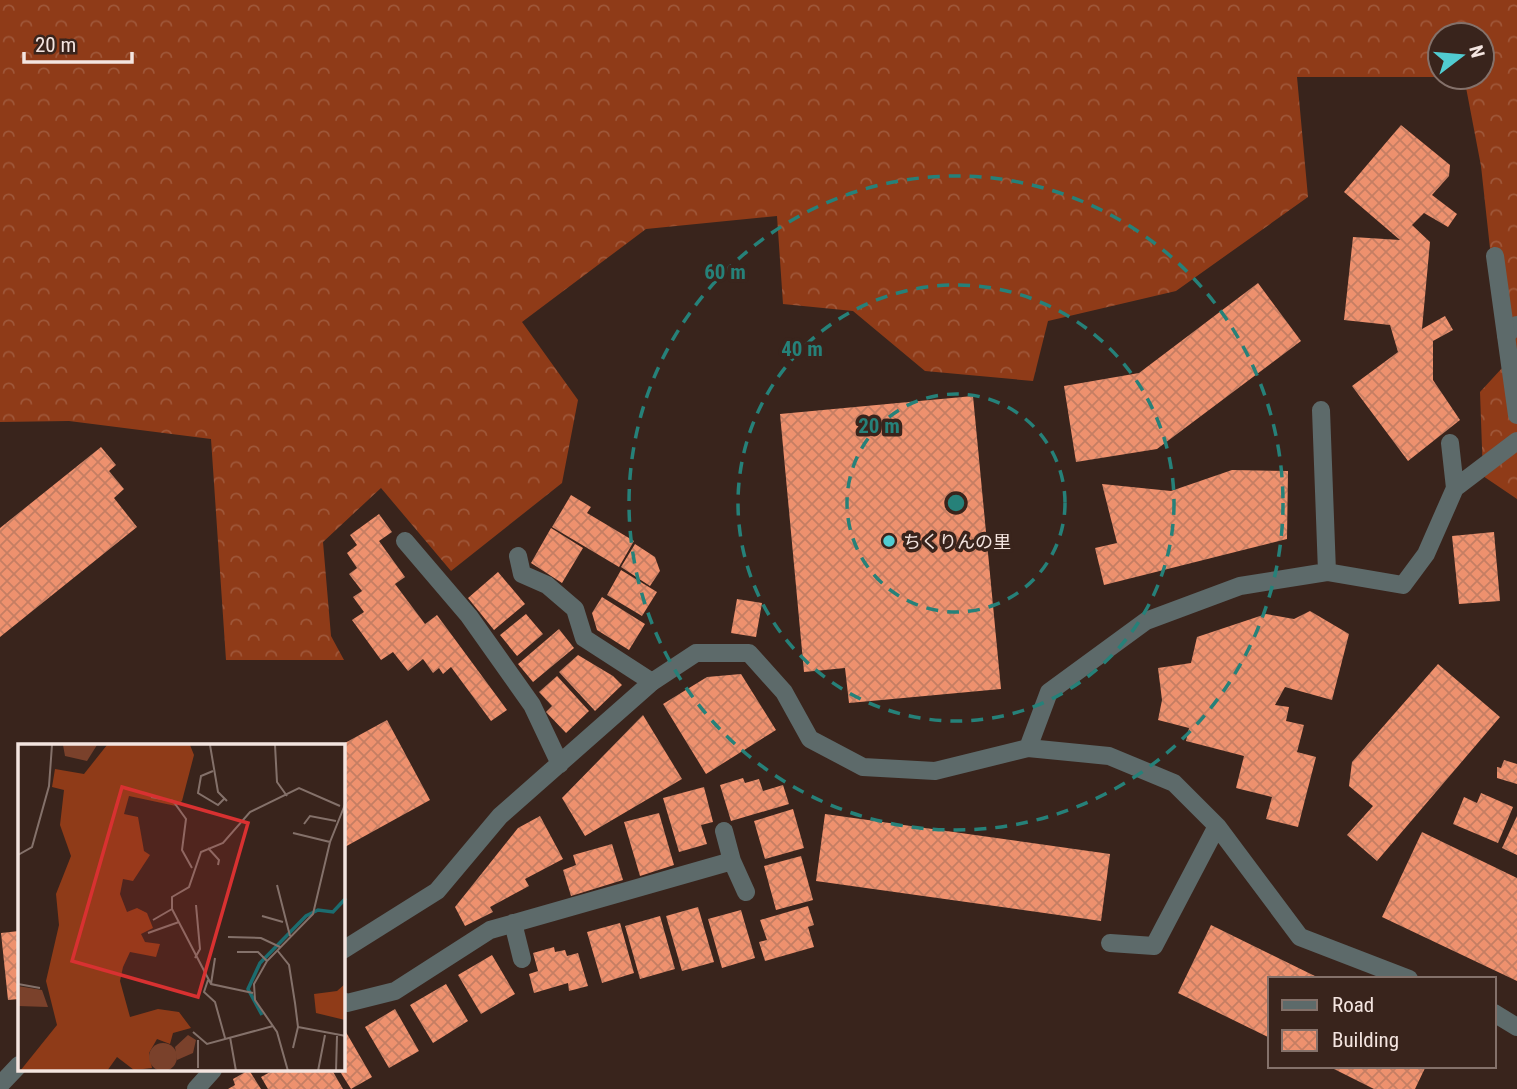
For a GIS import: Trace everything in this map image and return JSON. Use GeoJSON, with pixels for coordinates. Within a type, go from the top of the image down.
{"type":"FeatureCollection","features":[{"type":"Feature","properties":{"kind":"street"},"geometry":{"type":"LineString","coordinates":[[1496,256],[1512,330],[1517,415]]}},
{"type":"Feature","properties":{"kind":"street"},"geometry":{"type":"LineString","coordinates":[[1321,410],[1327,572]]}},
{"type":"Feature","properties":{"kind":"street"},"geometry":{"type":"LineString","coordinates":[[1028,748],[1049,692],[1146,621],[1240,586],[1327,572],[1403,585],[1426,554],[1455,488],[1517,441]]}},
{"type":"Feature","properties":{"kind":"street"},"geometry":{"type":"LineString","coordinates":[[1450,443],[1455,488]]}},
{"type":"Feature","properties":{"kind":"street"},"geometry":{"type":"LineString","coordinates":[[405,541],[469,616],[532,705],[560,764]]}},
{"type":"Feature","properties":{"kind":"street"},"geometry":{"type":"LineString","coordinates":[[518,556],[522,574],[547,585],[575,610],[584,638],[652,682]]}},
{"type":"Feature","properties":{"kind":"street"},"geometry":{"type":"LineString","coordinates":[[345,949],[437,891],[500,816],[652,682],[696,653],[749,653],[784,692],[810,739],[863,766],[935,771],[1028,748],[1109,756],[1174,783],[1217,826],[1300,937],[1404,977]]}},
{"type":"Feature","properties":{"kind":"street"},"geometry":{"type":"LineString","coordinates":[[1110,943],[1154,946],[1217,826]]}},
{"type":"Feature","properties":{"kind":"street"},"geometry":{"type":"LineString","coordinates":[[724,831],[732,861],[746,892]]}},
{"type":"Feature","properties":{"kind":"street"},"geometry":{"type":"LineString","coordinates":[[345,1002],[396,990],[490,930],[732,861]]}},
{"type":"Feature","properties":{"kind":"street"},"geometry":{"type":"LineString","coordinates":[[513,923],[522,959]]}},
{"type":"Feature","properties":{"kind":"street"},"geometry":{"type":"LineString","coordinates":[[1496,1014],[1517,1027]]}},
{"type":"Feature","properties":{"kind":"street"},"geometry":{"type":"LineString","coordinates":[[0,1085],[18,1066]]}},
{"type":"Feature","properties":{"kind":"street"},"geometry":{"type":"LineString","coordinates":[[196,1089],[212,1072]]}},
{"type":"Feature","properties":{"kind":"green space"},"geometry":{"type":"Polygon","coordinates":[[[0,0],[1517,0],[1517,499],[1483,476],[1480,392],[1503,367],[1481,166],[1467,91],[1496,91],[1496,21],[1426,21],[1426,77],[1297,77],[1308,197],[1176,291],[1048,321],[1033,381],[925,371],[853,311],[783,304],[777,216],[646,229],[522,322],[578,400],[562,483],[451,571],[381,488],[323,542],[331,636],[344,660],[226,660],[211,439],[69,421],[0,422],[0,0]]]}},
{"type":"Feature","properties":{"kind":"building"},"geometry":{"type":"Polygon","coordinates":[[[1401,125],[1450,165],[1449,176],[1432,195],[1457,214],[1448,227],[1424,213],[1412,225],[1430,242],[1422,329],[1445,316],[1453,330],[1433,341],[1433,380],[1460,420],[1408,461],[1352,386],[1398,352],[1390,325],[1344,320],[1353,237],[1400,240],[1344,192],[1401,125]]]}},
{"type":"Feature","properties":{"kind":"building"},"geometry":{"type":"Polygon","coordinates":[[[1258,283],[1301,341],[1157,449],[1076,462],[1064,386],[1139,373],[1258,283]]]}},
{"type":"Feature","properties":{"kind":"building","name":"ちくりんの里"},"geometry":{"type":"Polygon","coordinates":[[[973,396],[1001,689],[849,703],[845,668],[804,672],[780,414],[973,396]]]}},
{"type":"Feature","properties":{"kind":"building"},"geometry":{"type":"Polygon","coordinates":[[[101,447],[116,465],[109,471],[124,489],[114,498],[137,527],[0,637],[0,528],[101,447]]]}},
{"type":"Feature","properties":{"kind":"building"},"geometry":{"type":"Polygon","coordinates":[[[1232,470],[1288,471],[1287,539],[1104,585],[1095,548],[1117,543],[1102,484],[1171,491],[1232,470]]]}},
{"type":"Feature","properties":{"kind":"building"},"geometry":{"type":"Polygon","coordinates":[[[571,495],[591,507],[587,513],[634,541],[619,567],[552,527],[571,495]]]}},
{"type":"Feature","properties":{"kind":"building"},"geometry":{"type":"Polygon","coordinates":[[[379,514],[392,532],[379,541],[405,577],[395,584],[425,624],[437,615],[507,710],[491,721],[451,667],[443,674],[439,668],[433,673],[423,659],[408,671],[393,652],[381,660],[352,620],[364,612],[353,597],[362,591],[349,574],[357,568],[347,553],[357,545],[350,535],[379,514]]]}},
{"type":"Feature","properties":{"kind":"building"},"geometry":{"type":"Polygon","coordinates":[[[551,528],[583,548],[562,583],[531,563],[551,528]]]}},
{"type":"Feature","properties":{"kind":"building"},"geometry":{"type":"Polygon","coordinates":[[[1494,532],[1500,601],[1459,604],[1452,536],[1494,532]]]}},
{"type":"Feature","properties":{"kind":"building"},"geometry":{"type":"Polygon","coordinates":[[[635,544],[655,557],[660,571],[650,586],[621,567],[635,544]]]}},
{"type":"Feature","properties":{"kind":"building"},"geometry":{"type":"Polygon","coordinates":[[[621,570],[657,592],[642,616],[607,595],[621,570]]]}},
{"type":"Feature","properties":{"kind":"building"},"geometry":{"type":"Polygon","coordinates":[[[498,572],[525,604],[494,630],[468,598],[498,572]]]}},
{"type":"Feature","properties":{"kind":"building"},"geometry":{"type":"Polygon","coordinates":[[[602,597],[645,624],[629,650],[597,630],[592,613],[602,597]]]}},
{"type":"Feature","properties":{"kind":"building"},"geometry":{"type":"Polygon","coordinates":[[[737,599],[762,603],[756,637],[731,633],[737,599]]]}},
{"type":"Feature","properties":{"kind":"building"},"geometry":{"type":"Polygon","coordinates":[[[1310,611],[1349,634],[1332,700],[1285,687],[1275,705],[1289,707],[1286,721],[1304,725],[1297,752],[1316,757],[1298,827],[1266,819],[1272,797],[1236,788],[1244,756],[1186,741],[1189,728],[1158,720],[1162,700],[1158,668],[1191,663],[1197,637],[1266,614],[1294,619],[1310,611]]]}},
{"type":"Feature","properties":{"kind":"building"},"geometry":{"type":"Polygon","coordinates":[[[526,614],[543,634],[517,656],[500,635],[526,614]]]}},
{"type":"Feature","properties":{"kind":"building"},"geometry":{"type":"Polygon","coordinates":[[[559,629],[574,648],[533,682],[518,664],[559,629]]]}},
{"type":"Feature","properties":{"kind":"building"},"geometry":{"type":"Polygon","coordinates":[[[578,655],[613,676],[622,685],[595,711],[559,672],[578,655]]]}},
{"type":"Feature","properties":{"kind":"building"},"geometry":{"type":"Polygon","coordinates":[[[1438,664],[1500,717],[1377,861],[1347,835],[1373,806],[1349,786],[1352,762],[1438,664]]]}},
{"type":"Feature","properties":{"kind":"building"},"geometry":{"type":"Polygon","coordinates":[[[741,674],[776,730],[706,774],[663,704],[707,677],[741,674]]]}},
{"type":"Feature","properties":{"kind":"building"},"geometry":{"type":"Polygon","coordinates":[[[557,676],[589,711],[566,733],[546,712],[552,706],[539,692],[557,676]]]}},
{"type":"Feature","properties":{"kind":"building"},"geometry":{"type":"Polygon","coordinates":[[[643,715],[682,779],[585,836],[562,798],[643,715]]]}},
{"type":"Feature","properties":{"kind":"building"},"geometry":{"type":"Polygon","coordinates":[[[387,720],[430,800],[345,847],[343,744],[387,720]]]}},
{"type":"Feature","properties":{"kind":"building"},"geometry":{"type":"Polygon","coordinates":[[[1504,760],[1517,764],[1517,784],[1497,778],[1497,767],[1501,768],[1504,760]]]}},
{"type":"Feature","properties":{"kind":"building"},"geometry":{"type":"Polygon","coordinates":[[[743,778],[745,783],[759,779],[763,791],[783,785],[789,804],[731,821],[720,785],[743,778]]]}},
{"type":"Feature","properties":{"kind":"building"},"geometry":{"type":"Polygon","coordinates":[[[704,787],[713,822],[701,825],[707,844],[679,852],[663,798],[704,787]]]}},
{"type":"Feature","properties":{"kind":"building"},"geometry":{"type":"Polygon","coordinates":[[[1481,793],[1513,807],[1498,843],[1453,824],[1464,797],[1477,803],[1481,793]]]}},
{"type":"Feature","properties":{"kind":"building"},"geometry":{"type":"Polygon","coordinates":[[[793,809],[804,848],[765,859],[754,821],[793,809]]]}},
{"type":"Feature","properties":{"kind":"building"},"geometry":{"type":"Polygon","coordinates":[[[659,813],[674,865],[640,876],[624,822],[659,813]]]}},
{"type":"Feature","properties":{"kind":"building"},"geometry":{"type":"Polygon","coordinates":[[[825,814],[1110,854],[1101,921],[816,881],[825,814]]]}},
{"type":"Feature","properties":{"kind":"building"},"geometry":{"type":"Polygon","coordinates":[[[540,816],[563,859],[525,879],[529,886],[490,907],[493,912],[465,926],[455,907],[518,828],[540,816]]]}},
{"type":"Feature","properties":{"kind":"building"},"geometry":{"type":"Polygon","coordinates":[[[1517,816],[1517,855],[1502,848],[1517,816]]]}},
{"type":"Feature","properties":{"kind":"building"},"geometry":{"type":"Polygon","coordinates":[[[1422,832],[1517,878],[1517,981],[1382,917],[1422,832]]]}},
{"type":"Feature","properties":{"kind":"building"},"geometry":{"type":"Polygon","coordinates":[[[612,844],[623,880],[571,896],[563,870],[576,865],[573,855],[612,844]]]}},
{"type":"Feature","properties":{"kind":"building"},"geometry":{"type":"Polygon","coordinates":[[[801,856],[813,900],[776,910],[764,866],[801,856]]]}},
{"type":"Feature","properties":{"kind":"building"},"geometry":{"type":"Polygon","coordinates":[[[808,906],[814,925],[808,927],[814,947],[765,961],[759,942],[767,940],[760,920],[808,906]]]}},
{"type":"Feature","properties":{"kind":"building"},"geometry":{"type":"Polygon","coordinates":[[[698,907],[714,962],[682,971],[666,916],[698,907]]]}},
{"type":"Feature","properties":{"kind":"building"},"geometry":{"type":"Polygon","coordinates":[[[741,910],[755,958],[722,968],[708,919],[741,910]]]}},
{"type":"Feature","properties":{"kind":"building"},"geometry":{"type":"Polygon","coordinates":[[[660,916],[675,969],[640,979],[625,926],[660,916]]]}},
{"type":"Feature","properties":{"kind":"building"},"geometry":{"type":"Polygon","coordinates":[[[620,923],[634,973],[602,983],[587,932],[620,923]]]}},
{"type":"Feature","properties":{"kind":"building"},"geometry":{"type":"Polygon","coordinates":[[[1211,925],[1317,977],[1268,977],[1268,1037],[1178,993],[1211,925]]]}},
{"type":"Feature","properties":{"kind":"building"},"geometry":{"type":"Polygon","coordinates":[[[18,931],[18,999],[8,1000],[1,933],[18,931]]]}},
{"type":"Feature","properties":{"kind":"building"},"geometry":{"type":"Polygon","coordinates":[[[554,947],[555,952],[565,950],[567,956],[578,953],[588,986],[569,991],[568,983],[534,993],[529,974],[538,971],[533,953],[554,947]]]}},
{"type":"Feature","properties":{"kind":"building"},"geometry":{"type":"Polygon","coordinates":[[[492,955],[515,994],[481,1014],[458,975],[492,955]]]}},
{"type":"Feature","properties":{"kind":"building"},"geometry":{"type":"Polygon","coordinates":[[[446,984],[468,1021],[433,1043],[410,1005],[446,984]]]}},
{"type":"Feature","properties":{"kind":"building"},"geometry":{"type":"Polygon","coordinates":[[[395,1009],[419,1051],[389,1068],[365,1027],[395,1009]]]}},
{"type":"Feature","properties":{"kind":"building"},"geometry":{"type":"Polygon","coordinates":[[[345,1030],[372,1077],[351,1089],[340,1072],[345,1072],[345,1030]]]}},
{"type":"Feature","properties":{"kind":"building"},"geometry":{"type":"Polygon","coordinates":[[[1332,1068],[1425,1068],[1415,1089],[1374,1089],[1332,1068]]]}},
{"type":"Feature","properties":{"kind":"building"},"geometry":{"type":"Polygon","coordinates":[[[250,1072],[261,1089],[228,1089],[235,1085],[233,1079],[250,1072]]]}},
{"type":"Feature","properties":{"kind":"building"},"geometry":{"type":"Polygon","coordinates":[[[270,1072],[333,1072],[343,1089],[268,1089],[261,1077],[270,1072]]]}},
{"type":"Feature","properties":{"kind":"place","name":"ちくりんの里"},"geometry":{"type":"Point","coordinates":[889,541]}}]}
